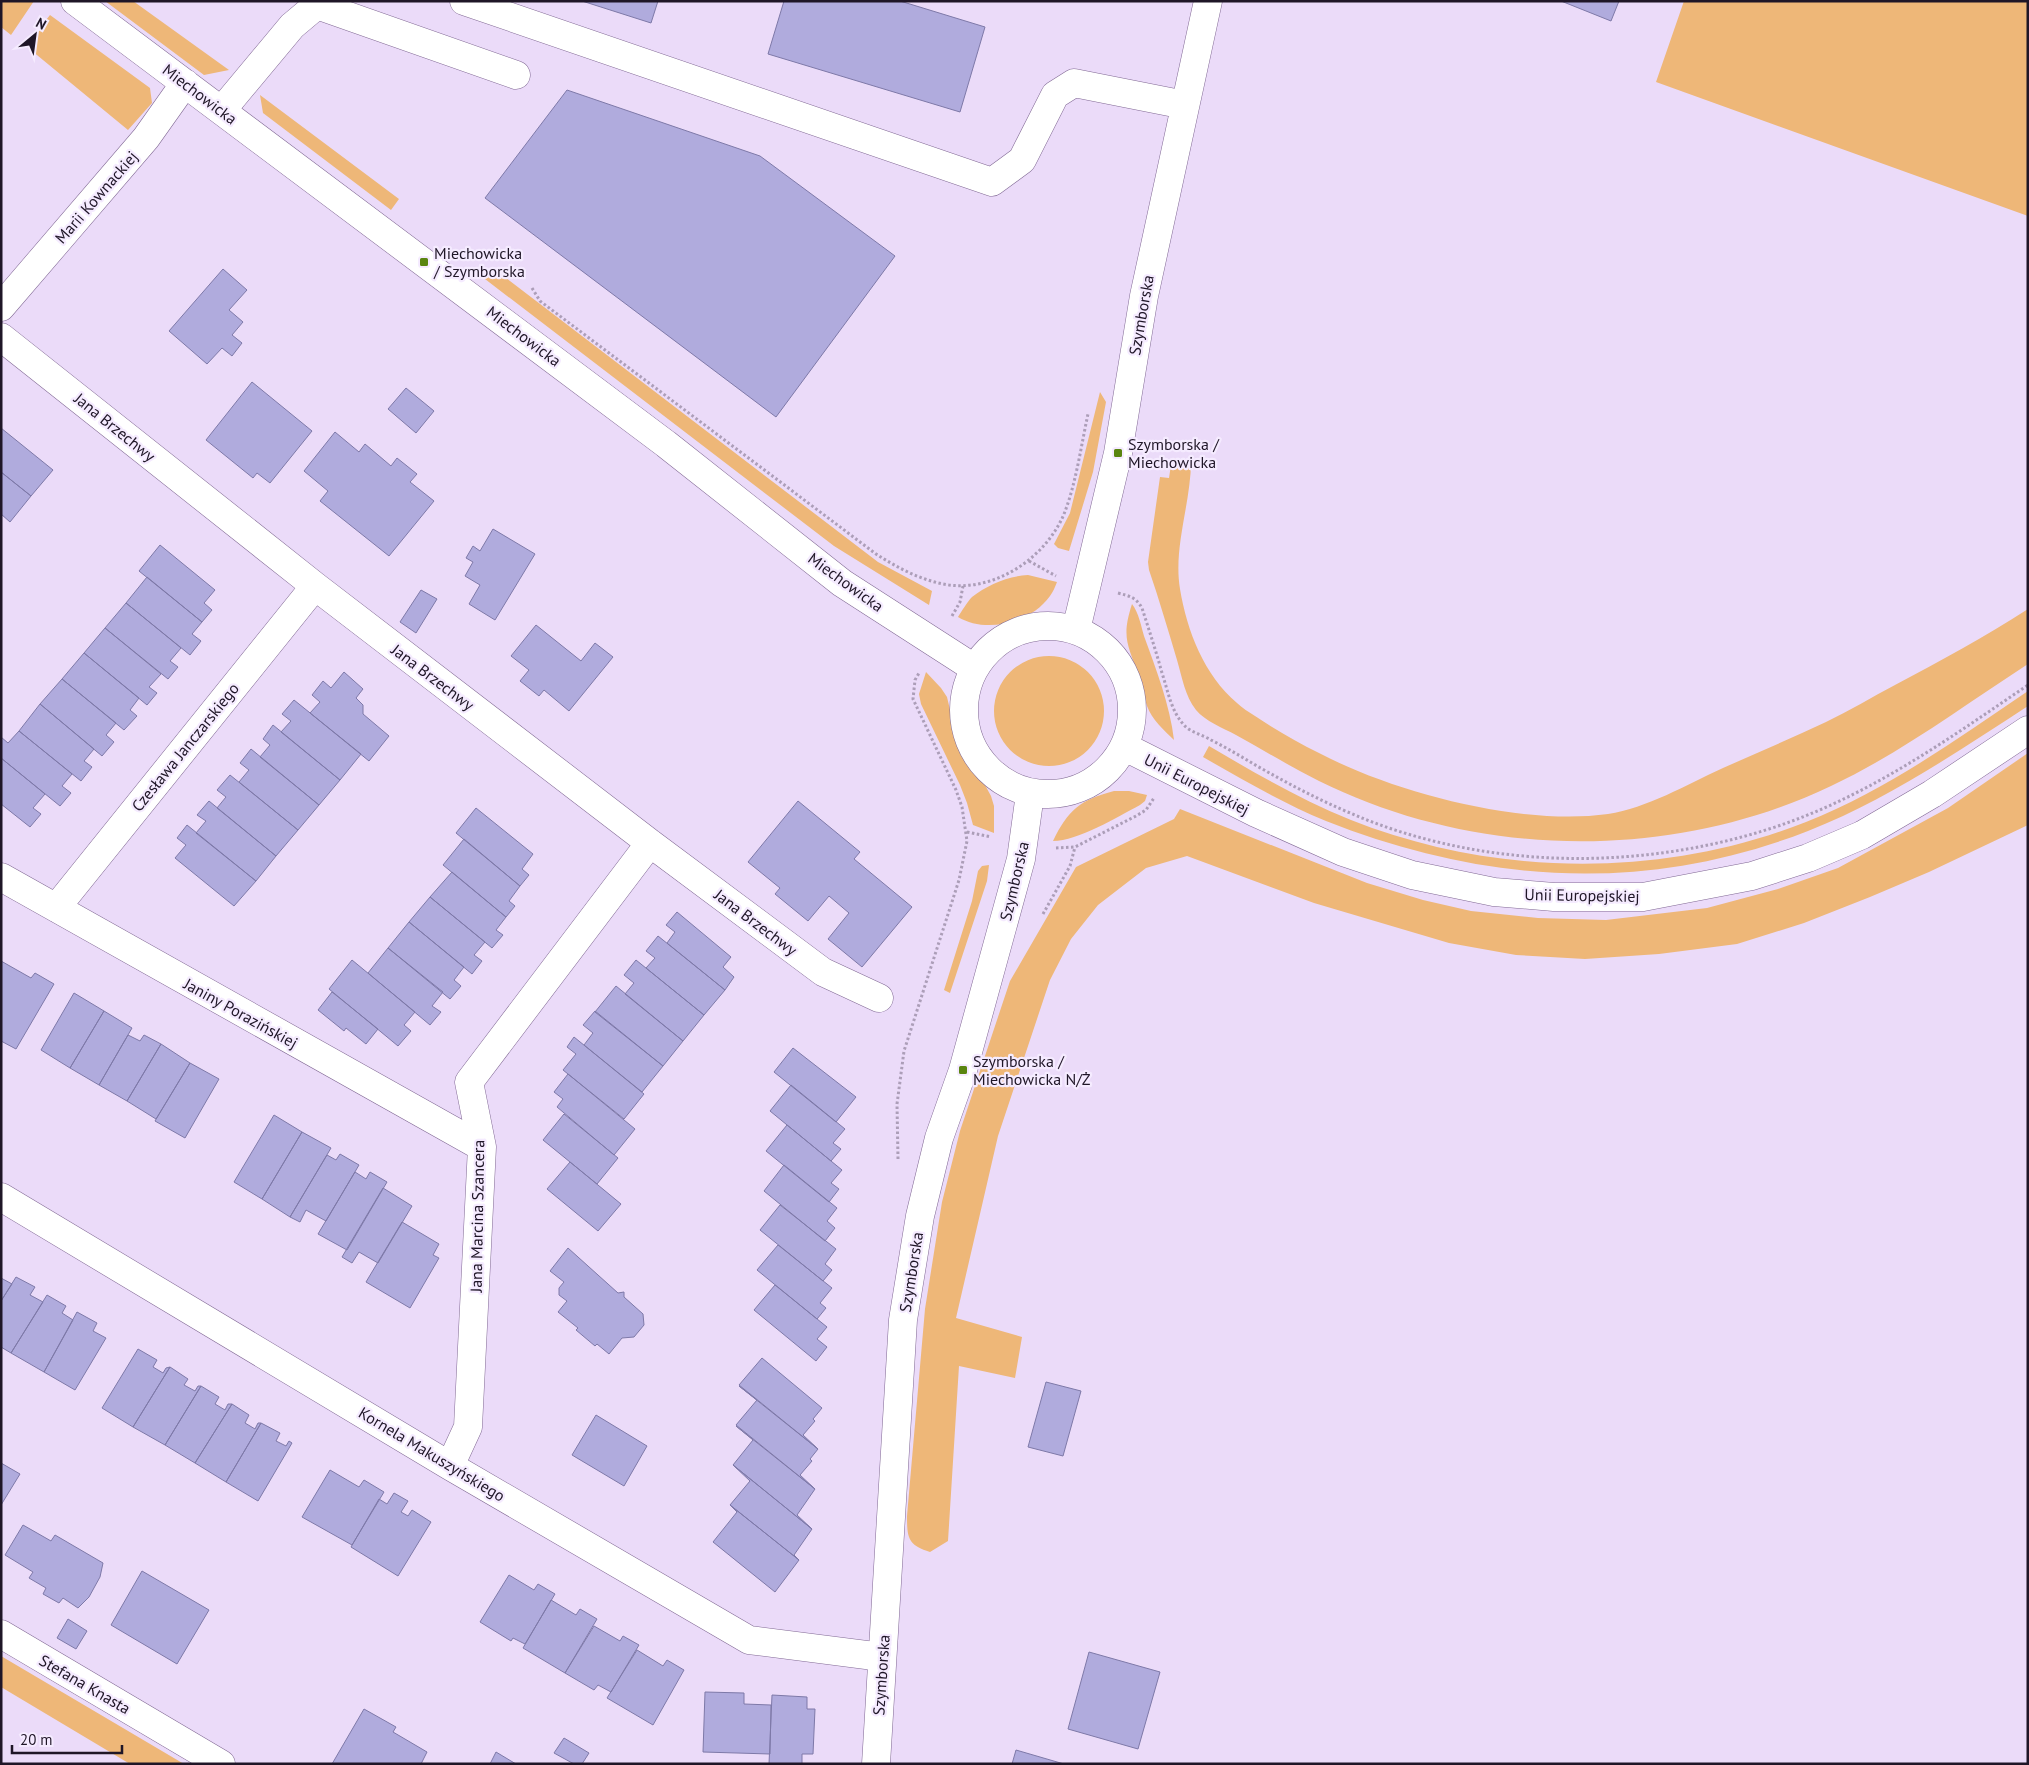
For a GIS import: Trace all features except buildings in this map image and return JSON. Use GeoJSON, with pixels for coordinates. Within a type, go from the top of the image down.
{"type":"FeatureCollection","features":[{"type":"Feature","properties":{"kind":"street","name":"Miechowicka"},"geometry":{"type":"LineString","coordinates":[[75,1],[666,444],[842,583],[974,668]]}},
{"type":"Feature","properties":{"kind":"street"},"geometry":{"type":"LineString","coordinates":[[464,1],[992,182],[1022,160],[1055,94],[1074,83],[1185,105]]}},
{"type":"Feature","properties":{"kind":"street","name":"Szymborska"},"geometry":{"type":"LineString","coordinates":[[1076,630],[1118,453],[1144,296],[1208,1]]}},
{"type":"Feature","properties":{"kind":"street"},"geometry":{"type":"LineString","coordinates":[[222,110],[292,26],[317,5],[516,75]]}},
{"type":"Feature","properties":{"kind":"street","name":"Marii Kownackiej"},"geometry":{"type":"LineString","coordinates":[[1,307],[146,138],[186,83]]}},
{"type":"Feature","properties":{"kind":"street","name":"Jana Brzechwy"},"geometry":{"type":"LineString","coordinates":[[1,337],[315,586],[650,844],[823,972],[879,998]]}},
{"type":"Feature","properties":{"kind":"street","name":"Czesława Janczarskiego"},"geometry":{"type":"LineString","coordinates":[[56,908],[315,586]]}},
{"type":"Feature","properties":{"kind":"street"},"geometry":{"type":"LineString","coordinates":[[1043,626],[1076,630],[1110,650],[1130,683],[1133,722],[1125,747],[1096,781],[1054,796],[1030,794],[989,773],[971,748],[963,717],[965,695],[974,668],[983,655],[1010,634],[1043,626]]}},
{"type":"Feature","properties":{"kind":"street","name":"Unii Europejskiej"},"geometry":{"type":"LineString","coordinates":[[1125,747],[1256,813],[1343,852],[1412,875],[1494,892],[1554,897],[1643,897],[1752,876],[1808,858],[1862,835],[1932,794],[2028,730]]}},
{"type":"Feature","properties":{"kind":"street","name":"Szymborska"},"geometry":{"type":"LineString","coordinates":[[876,1764],[903,1320],[920,1216],[939,1138],[963,1070],[1021,859],[1030,794]]}},
{"type":"Feature","properties":{"kind":"street","name":"Jana Marcina Szancera"},"geometry":{"type":"LineString","coordinates":[[450,1466],[468,1427],[482,1148],[469,1082],[650,844]]}},
{"type":"Feature","properties":{"kind":"street","name":"Janiny Porazińskiej"},"geometry":{"type":"LineString","coordinates":[[1,877],[482,1148]]}},
{"type":"Feature","properties":{"kind":"street","name":"Kornela Makuszyńskiego"},"geometry":{"type":"LineString","coordinates":[[1,1197],[450,1466],[749,1640],[882,1657]]}},
{"type":"Feature","properties":{"kind":"street","name":"Stefana Knasta"},"geometry":{"type":"LineString","coordinates":[[1,1634],[222,1764]]}},
{"type":"Feature","properties":{"kind":"path"},"geometry":{"type":"LineString","coordinates":[[532,288],[540,301],[876,554],[910,573],[930,581],[963,586],[993,579],[1029,561],[1048,541],[1064,514],[1090,410]]}},
{"type":"Feature","properties":{"kind":"path"},"geometry":{"type":"LineString","coordinates":[[1029,561],[1052,575],[1132,597],[1138,601],[1142,608],[1174,711],[1186,728],[1212,740],[1304,793],[1352,814],[1409,834],[1448,844],[1510,855],[1568,858],[1620,857],[1675,851],[1724,841],[1802,818],[1882,781],[1927,754],[2028,685]]}},
{"type":"Feature","properties":{"kind":"path"},"geometry":{"type":"LineString","coordinates":[[898,1164],[897,1104],[904,1051],[959,880],[967,841],[967,832],[956,790],[913,699],[915,680],[960,602],[963,586]]}},
{"type":"Feature","properties":{"kind":"path"},"geometry":{"type":"LineString","coordinates":[[967,832],[1023,844],[1060,849],[1075,847],[1146,810],[1152,803],[1186,728]]}},
{"type":"Feature","properties":{"kind":"shaded area"},"geometry":{"type":"Polygon","coordinates":[[[1,1],[34,1],[11,35],[1,27],[1,1]]]}},
{"type":"Feature","properties":{"kind":"shaded area"},"geometry":{"type":"Polygon","coordinates":[[[105,1],[133,1],[229,70],[204,75],[105,1]]]}},
{"type":"Feature","properties":{"kind":"shaded area"},"geometry":{"type":"Polygon","coordinates":[[[1684,1],[2028,1],[2028,216],[1656,82],[1684,1]]]}},
{"type":"Feature","properties":{"kind":"shaded area"},"geometry":{"type":"Polygon","coordinates":[[[50,15],[150,88],[152,103],[128,130],[26,46],[50,15]]]}},
{"type":"Feature","properties":{"kind":"shaded area"},"geometry":{"type":"Polygon","coordinates":[[[260,95],[399,199],[391,210],[263,113],[260,95]]]}},
{"type":"Feature","properties":{"kind":"shaded area"},"geometry":{"type":"Polygon","coordinates":[[[493,268],[878,562],[932,591],[929,605],[834,546],[485,279],[493,268]]]}},
{"type":"Feature","properties":{"kind":"shaded area"},"geometry":{"type":"Polygon","coordinates":[[[1100,392],[1106,402],[1093,472],[1069,551],[1058,548],[1054,544],[1070,513],[1100,392]]]}},
{"type":"Feature","properties":{"kind":"shaded area"},"geometry":{"type":"Polygon","coordinates":[[[1172,458],[1191,461],[1180,541],[1178,573],[1183,605],[1192,636],[1206,666],[1225,692],[1241,707],[1287,736],[1350,768],[1421,793],[1459,803],[1498,811],[1574,816],[1608,814],[1637,807],[1835,718],[1962,648],[2028,609],[2028,664],[1882,759],[1831,786],[1770,811],[1706,828],[1641,838],[1574,841],[1508,837],[1443,825],[1380,807],[1319,781],[1214,724],[1196,710],[1184,686],[1148,562],[1160,477],[1169,478],[1172,458]]]}},
{"type":"Feature","properties":{"kind":"shaded area"},"geometry":{"type":"Polygon","coordinates":[[[1028,575],[1057,582],[1050,596],[1032,613],[1020,619],[994,625],[982,625],[958,617],[972,597],[984,589],[1005,579],[1028,575]]]}},
{"type":"Feature","properties":{"kind":"shaded area"},"geometry":{"type":"Polygon","coordinates":[[[1132,604],[1138,615],[1162,687],[1174,740],[1149,711],[1129,649],[1126,634],[1132,604]]]}},
{"type":"Feature","properties":{"kind":"shaded area"},"geometry":{"type":"Polygon","coordinates":[[[1049,656],[1070,660],[1088,672],[1100,690],[1104,711],[1100,732],[1088,750],[1070,762],[1049,766],[1028,762],[1010,750],[998,732],[994,711],[998,690],[1010,672],[1028,660],[1049,656]]]}},
{"type":"Feature","properties":{"kind":"shaded area"},"geometry":{"type":"Polygon","coordinates":[[[926,672],[947,697],[960,752],[991,796],[994,806],[994,833],[973,825],[960,785],[921,704],[919,694],[926,672]]]}},
{"type":"Feature","properties":{"kind":"shaded area"},"geometry":{"type":"Polygon","coordinates":[[[2028,691],[2028,706],[1975,741],[1894,790],[1837,819],[1808,831],[1747,851],[1687,865],[1626,872],[1566,873],[1506,868],[1446,858],[1386,842],[1326,821],[1294,807],[1203,757],[1209,746],[1314,804],[1351,820],[1406,839],[1463,852],[1520,861],[1578,864],[1637,861],[1694,854],[1751,841],[1806,822],[1836,809],[1865,795],[1921,762],[2028,691]]]}},
{"type":"Feature","properties":{"kind":"shaded area"},"geometry":{"type":"Polygon","coordinates":[[[2028,753],[2028,825],[1929,872],[1870,897],[1804,923],[1737,944],[1659,954],[1585,959],[1516,955],[1449,943],[1314,903],[1187,856],[1146,868],[1098,905],[1071,939],[1050,980],[998,1136],[956,1318],[1022,1337],[1015,1378],[959,1366],[948,1541],[930,1552],[917,1547],[910,1540],[907,1516],[925,1309],[942,1202],[960,1131],[1010,981],[1076,867],[1174,819],[1180,809],[1367,883],[1423,900],[1471,911],[1538,918],[1606,920],[1707,908],[1778,889],[1838,868],[1948,808],[2028,753]]]}},
{"type":"Feature","properties":{"kind":"shaded area"},"geometry":{"type":"Polygon","coordinates":[[[1114,791],[1129,791],[1147,795],[1145,801],[1140,805],[1097,828],[1074,837],[1053,841],[1064,821],[1076,808],[1092,798],[1114,791]]]}},
{"type":"Feature","properties":{"kind":"shaded area"},"geometry":{"type":"Polygon","coordinates":[[[989,865],[987,881],[950,993],[944,990],[972,901],[978,871],[982,866],[989,865]]]}},
{"type":"Feature","properties":{"kind":"shaded area"},"geometry":{"type":"Polygon","coordinates":[[[1,1656],[184,1764],[130,1764],[1,1687],[1,1656]]]}},
{"type":"Feature","properties":{"kind":"place","name":"Miechowicka / Szymborska"},"geometry":{"type":"Point","coordinates":[424,262]}},
{"type":"Feature","properties":{"kind":"place","name":"Szymborska / Miechowicka"},"geometry":{"type":"Point","coordinates":[1118,453]}},
{"type":"Feature","properties":{"kind":"place","name":"Szymborska / Miechowicka N/Ż"},"geometry":{"type":"Point","coordinates":[963,1070]}}]}
